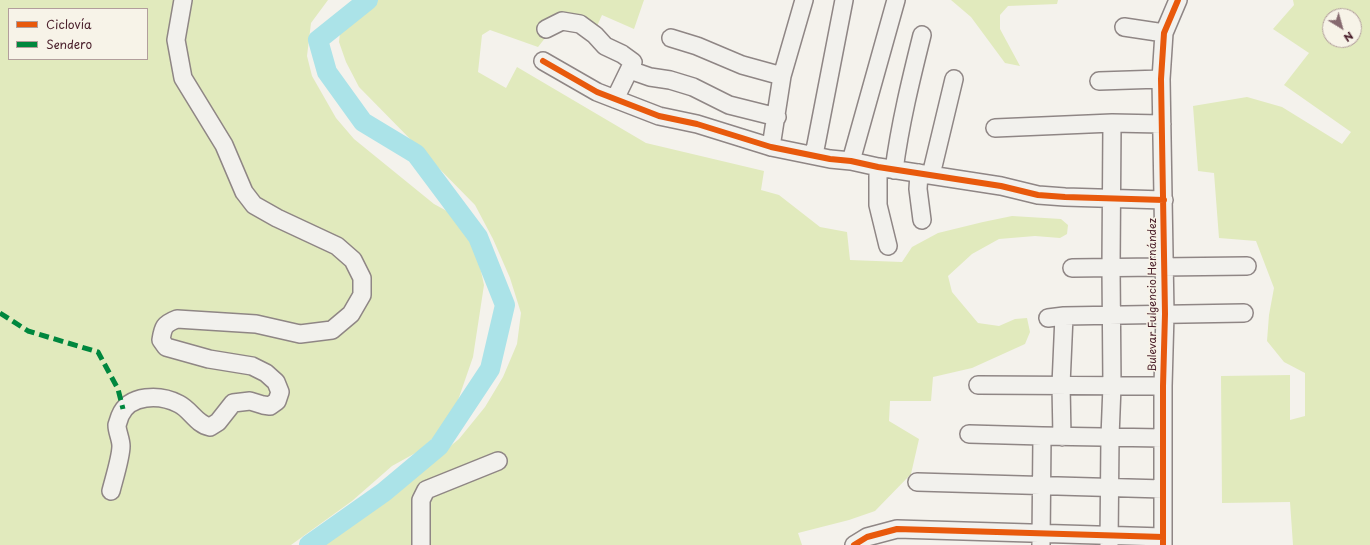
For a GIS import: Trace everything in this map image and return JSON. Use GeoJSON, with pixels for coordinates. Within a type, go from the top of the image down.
{"type":"FeatureCollection","features":[{"type":"Feature","properties":{"kind":"street"},"geometry":{"type":"LineString","coordinates":[[111,491],[121,446],[117,424],[123,409],[130,402],[145,398],[162,399],[178,404],[189,411],[204,426],[210,427],[218,422],[233,403],[250,401],[270,406],[277,401],[280,392],[276,382],[266,373],[252,366],[209,359],[166,347],[161,340],[162,330],[167,323],[177,319],[256,324],[300,334],[332,330],[351,314],[362,295],[362,278],[353,260],[336,246],[277,218],[254,205],[244,192],[224,146],[183,78],[176,40],[183,0]]}},
{"type":"Feature","properties":{"kind":"street"},"geometry":{"type":"LineString","coordinates":[[771,147],[782,76],[804,0]]}},
{"type":"Feature","properties":{"kind":"street"},"geometry":{"type":"LineString","coordinates":[[814,155],[844,0]]}},
{"type":"Feature","properties":{"kind":"street"},"geometry":{"type":"LineString","coordinates":[[851,161],[896,0]]}},
{"type":"Feature","properties":{"kind":"street","name":"Bulevar Fulgencio Hernández"},"geometry":{"type":"LineString","coordinates":[[1163,541],[1163,386],[1165,314],[1162,79],[1164,33],[1178,0]]}},
{"type":"Feature","properties":{"kind":"street"},"geometry":{"type":"LineString","coordinates":[[546,29],[562,21],[580,24],[596,35],[605,46],[622,54],[633,62],[615,99]]}},
{"type":"Feature","properties":{"kind":"street"},"geometry":{"type":"LineString","coordinates":[[1124,27],[1164,33]]}},
{"type":"Feature","properties":{"kind":"street"},"geometry":{"type":"LineString","coordinates":[[888,246],[878,204],[886,168],[896,152],[922,35]]}},
{"type":"Feature","properties":{"kind":"street"},"geometry":{"type":"LineString","coordinates":[[671,38],[697,46],[742,65],[782,76]]}},
{"type":"Feature","properties":{"kind":"street"},"geometry":{"type":"LineString","coordinates":[[543,61],[597,92],[659,116],[697,124],[771,147],[830,159],[851,161],[1000,186],[1038,194],[1111,199],[1164,200]]}},
{"type":"Feature","properties":{"kind":"street"},"geometry":{"type":"LineString","coordinates":[[630,70],[650,77],[670,80],[693,87],[729,105],[776,116]]}},
{"type":"Feature","properties":{"kind":"street"},"geometry":{"type":"LineString","coordinates":[[922,220],[918,190],[925,174],[954,79]]}},
{"type":"Feature","properties":{"kind":"street"},"geometry":{"type":"LineString","coordinates":[[1099,80],[1162,79]]}},
{"type":"Feature","properties":{"kind":"street"},"geometry":{"type":"LineString","coordinates":[[995,128],[1112,123],[1162,124]]}},
{"type":"Feature","properties":{"kind":"street"},"geometry":{"type":"LineString","coordinates":[[1109,540],[1112,386],[1112,123]]}},
{"type":"Feature","properties":{"kind":"street"},"geometry":{"type":"LineString","coordinates":[[1072,268],[1247,266]]}},
{"type":"Feature","properties":{"kind":"street"},"geometry":{"type":"LineString","coordinates":[[1062,437],[1061,385],[1056,317],[1244,313]]}},
{"type":"Feature","properties":{"kind":"street"},"geometry":{"type":"LineString","coordinates":[[978,385],[1163,386]]}},
{"type":"Feature","properties":{"kind":"street"},"geometry":{"type":"LineString","coordinates":[[969,434],[1163,438]]}},
{"type":"Feature","properties":{"kind":"street"},"geometry":{"type":"LineString","coordinates":[[1041,539],[1042,436]]}},
{"type":"Feature","properties":{"kind":"street"},"geometry":{"type":"LineString","coordinates":[[421,545],[421,500],[426,490],[498,461]]}},
{"type":"Feature","properties":{"kind":"street"},"geometry":{"type":"LineString","coordinates":[[917,482],[1163,489]]}},
{"type":"Feature","properties":{"kind":"street"},"geometry":{"type":"LineString","coordinates":[[854,545],[867,537],[897,529],[1041,539],[1163,541]]}},
{"type":"Feature","properties":{"kind":"green space"},"geometry":{"type":"Polygon","coordinates":[[[0,0],[328,0],[311,23],[307,56],[312,76],[336,118],[354,139],[434,204],[456,216],[472,230],[484,285],[473,357],[456,406],[446,426],[419,451],[392,466],[352,501],[291,545],[0,545],[0,0]]]}},
{"type":"Feature","properties":{"kind":"green space"},"geometry":{"type":"Polygon","coordinates":[[[376,0],[644,0],[634,29],[602,15],[594,33],[561,18],[538,47],[490,30],[482,35],[478,72],[506,88],[517,67],[646,143],[764,171],[761,190],[779,195],[820,227],[847,232],[850,260],[902,262],[912,247],[938,233],[1012,216],[1061,219],[1068,225],[1067,234],[1060,238],[1035,236],[999,239],[972,254],[948,276],[952,292],[978,323],[999,326],[1015,319],[1027,318],[1030,332],[1025,344],[972,368],[933,377],[931,401],[890,401],[889,421],[919,439],[911,474],[875,511],[849,520],[798,533],[802,545],[318,545],[389,490],[436,458],[459,439],[485,407],[503,377],[517,344],[521,313],[510,278],[493,239],[475,205],[359,87],[346,62],[339,42],[341,24],[376,0]]]}},
{"type":"Feature","properties":{"kind":"green space"},"geometry":{"type":"Polygon","coordinates":[[[951,0],[1058,0],[1057,4],[1008,6],[1000,15],[1000,29],[1020,66],[1005,63],[971,17],[951,0]]]}},
{"type":"Feature","properties":{"kind":"green space"},"geometry":{"type":"Polygon","coordinates":[[[1293,0],[1370,0],[1370,545],[1293,545],[1290,502],[1222,503],[1221,376],[1290,375],[1290,420],[1305,416],[1305,373],[1284,362],[1267,341],[1269,315],[1274,288],[1256,241],[1219,238],[1214,173],[1198,171],[1193,106],[1247,97],[1282,107],[1342,144],[1351,132],[1284,85],[1309,53],[1273,29],[1294,5],[1293,0]]]}},
{"type":"Feature","properties":{"kind":"waterway"},"geometry":{"type":"LineString","coordinates":[[309,545],[384,492],[439,446],[490,369],[505,305],[478,237],[416,154],[363,122],[327,72],[318,40],[368,0]]}},
{"type":"Feature","properties":{"kind":"marked path"},"geometry":{"type":"LineString","coordinates":[[0,313],[28,331],[98,352],[118,389],[123,409]]}},
{"type":"Feature","properties":{"kind":"cycle path"},"geometry":{"type":"LineString","coordinates":[[1163,545],[1163,386],[1165,314],[1161,79],[1164,33],[1178,0]]}},
{"type":"Feature","properties":{"kind":"cycle path"},"geometry":{"type":"LineString","coordinates":[[543,61],[597,92],[659,116],[697,124],[771,147],[830,159],[851,161],[878,167],[1001,186],[1038,195],[1164,200]]}},
{"type":"Feature","properties":{"kind":"cycle path"},"geometry":{"type":"LineString","coordinates":[[854,545],[867,537],[897,529],[1163,537]]}}]}
